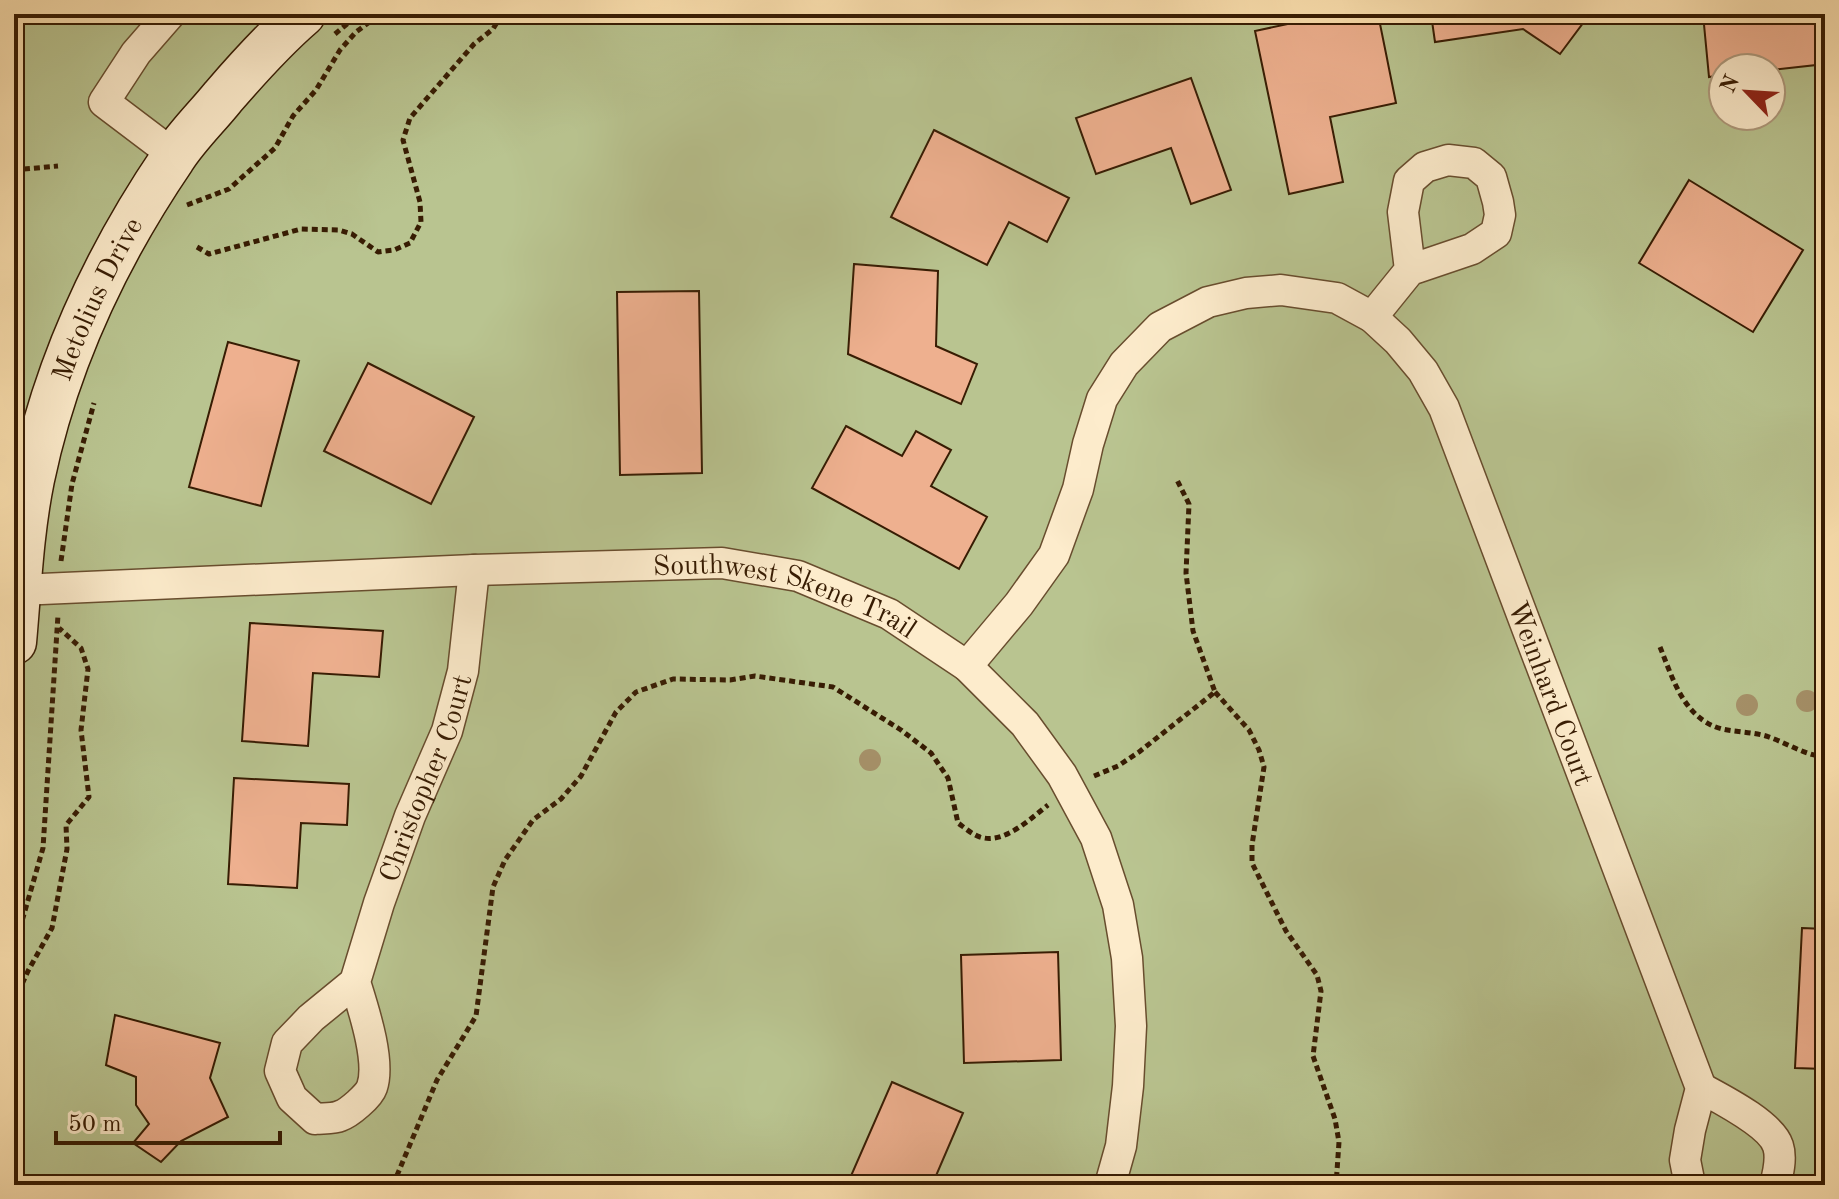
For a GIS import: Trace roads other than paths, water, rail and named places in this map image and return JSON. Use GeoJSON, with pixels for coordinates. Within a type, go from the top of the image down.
{"type":"FeatureCollection","features":[{"type":"Feature","properties":{"kind":"street"},"geometry":{"type":"LineString","coordinates":[[170,14],[136,53],[104,102],[174,155]]}},
{"type":"Feature","properties":{"kind":"street","name":"Metolius Drive"},"geometry":{"type":"LineString","coordinates":[[14,642],[38,590],[23,527],[32,477],[59,379],[92,300],[131,225],[174,155],[282,32],[319,24]]}},
{"type":"Feature","properties":{"kind":"street"},"geometry":{"type":"LineString","coordinates":[[1372,317],[1410,270]]}},
{"type":"Feature","properties":{"kind":"street","name":"Weinhard Court"},"geometry":{"type":"LineString","coordinates":[[967,666],[1019,604],[1054,555],[1078,489],[1102,399],[1124,364],[1160,327],[1208,302],[1246,293],[1281,290],[1337,298],[1372,317],[1398,341],[1423,371],[1444,408],[1701,1088]]}},
{"type":"Feature","properties":{"kind":"street","name":"Southwest Skene Trail"},"geometry":{"type":"LineString","coordinates":[[38,590],[474,570],[722,563],[798,576],[889,614],[967,666],[1025,724],[1062,775],[1096,838],[1118,905],[1127,958],[1131,1026],[1121,1146],[1110,1185]]}},
{"type":"Feature","properties":{"kind":"street","name":"Christopher Court"},"geometry":{"type":"LineString","coordinates":[[355,982],[410,816],[447,731],[463,671],[474,570]]}},
{"type":"Feature","properties":{"kind":"street"},"geometry":{"type":"LineString","coordinates":[[1690,1185],[1685,1160],[1701,1088],[1763,1126],[1778,1145],[1779,1169],[1775,1185]]}}]}
